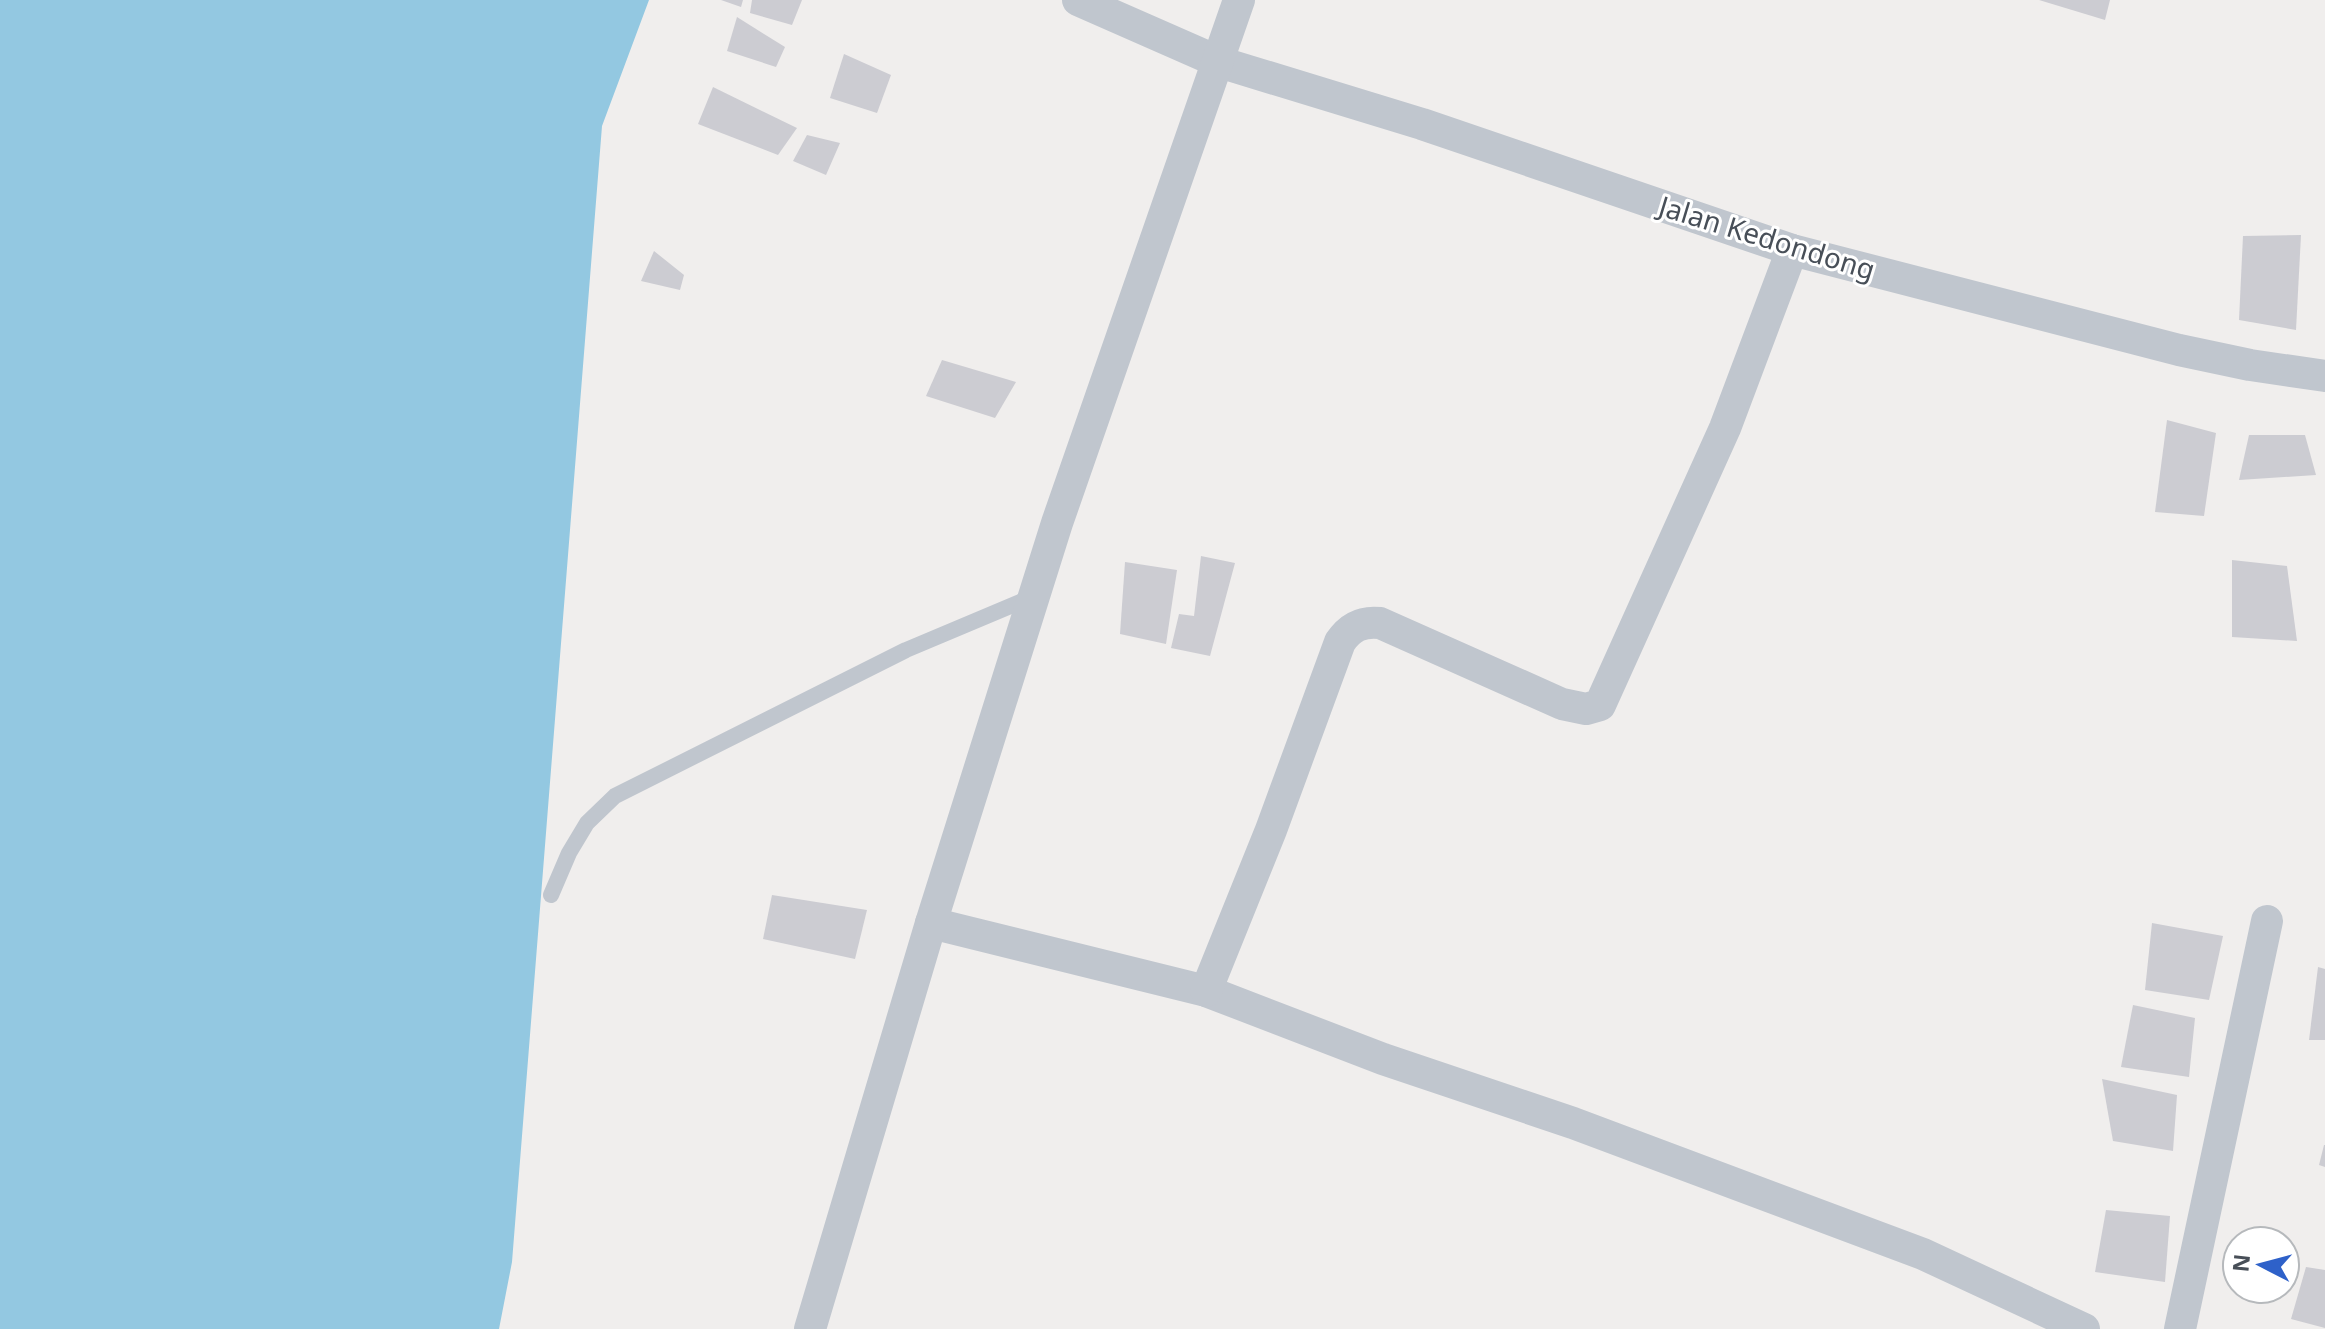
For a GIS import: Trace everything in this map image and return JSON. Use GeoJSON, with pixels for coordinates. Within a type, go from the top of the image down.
{"type":"FeatureCollection","features":[{"type":"Feature","properties":{"kind":"street","name":"Jalan Kedondong"},"geometry":{"type":"LineString","coordinates":[[1078,0],[1219,62],[1422,124],[1792,250],[2179,350],[2325,376]]}},
{"type":"Feature","properties":{"kind":"street"},"geometry":{"type":"LineString","coordinates":[[810,1329],[931,923],[1057,523],[1239,0]]}},
{"type":"Feature","properties":{"kind":"street"},"geometry":{"type":"LineString","coordinates":[[1206,991],[1271,830],[1340,642],[1348,631],[1356,626],[1380,623],[1562,704],[1586,709],[1600,705],[1725,428],[1792,250]]}},
{"type":"Feature","properties":{"kind":"street"},"geometry":{"type":"LineString","coordinates":[[2180,1329],[2267,921]]}},
{"type":"Feature","properties":{"kind":"street"},"geometry":{"type":"LineString","coordinates":[[931,923],[1206,991],[1383,1059],[1573,1123],[1908,1249],[2039,1320],[2084,1329]]}},
{"type":"Feature","properties":{"kind":"lane"},"geometry":{"type":"LineString","coordinates":[[551,895],[569,853],[587,823],[615,796],[906,650],[1034,597]]}},
{"type":"Feature","properties":{"kind":"water"},"geometry":{"type":"Polygon","coordinates":[[[0,0],[649,0],[602,126],[512,1262],[499,1329],[0,1329],[0,0]]]}},
{"type":"Feature","properties":{"kind":"building"},"geometry":{"type":"Polygon","coordinates":[[[721,0],[743,0],[741,7],[721,0]]]}},
{"type":"Feature","properties":{"kind":"building"},"geometry":{"type":"Polygon","coordinates":[[[752,0],[802,0],[792,25],[750,13],[752,0]]]}},
{"type":"Feature","properties":{"kind":"building"},"geometry":{"type":"Polygon","coordinates":[[[2039,0],[2110,0],[2105,20],[2039,0]]]}},
{"type":"Feature","properties":{"kind":"building"},"geometry":{"type":"Polygon","coordinates":[[[737,17],[785,47],[776,67],[727,51],[737,17]]]}},
{"type":"Feature","properties":{"kind":"building"},"geometry":{"type":"Polygon","coordinates":[[[844,54],[891,75],[877,113],[830,98],[844,54]]]}},
{"type":"Feature","properties":{"kind":"building"},"geometry":{"type":"Polygon","coordinates":[[[713,87],[797,128],[778,155],[698,124],[713,87]]]}},
{"type":"Feature","properties":{"kind":"building"},"geometry":{"type":"Polygon","coordinates":[[[807,135],[840,143],[826,175],[793,161],[807,135]]]}},
{"type":"Feature","properties":{"kind":"building"},"geometry":{"type":"Polygon","coordinates":[[[2301,235],[2296,330],[2239,320],[2243,236],[2301,235]]]}},
{"type":"Feature","properties":{"kind":"building"},"geometry":{"type":"Polygon","coordinates":[[[654,251],[684,275],[680,290],[641,281],[654,251]]]}},
{"type":"Feature","properties":{"kind":"building"},"geometry":{"type":"Polygon","coordinates":[[[942,360],[1016,382],[995,418],[926,396],[942,360]]]}},
{"type":"Feature","properties":{"kind":"building"},"geometry":{"type":"Polygon","coordinates":[[[2167,420],[2216,433],[2204,516],[2155,512],[2167,420]]]}},
{"type":"Feature","properties":{"kind":"building"},"geometry":{"type":"Polygon","coordinates":[[[2249,435],[2305,435],[2316,475],[2239,480],[2249,435]]]}},
{"type":"Feature","properties":{"kind":"building"},"geometry":{"type":"Polygon","coordinates":[[[1201,556],[1235,563],[1210,656],[1171,648],[1179,614],[1194,616],[1201,556]]]}},
{"type":"Feature","properties":{"kind":"building"},"geometry":{"type":"Polygon","coordinates":[[[2232,560],[2287,566],[2297,641],[2232,637],[2232,560]]]}},
{"type":"Feature","properties":{"kind":"building"},"geometry":{"type":"Polygon","coordinates":[[[1125,562],[1177,570],[1166,644],[1120,634],[1125,562]]]}},
{"type":"Feature","properties":{"kind":"building"},"geometry":{"type":"Polygon","coordinates":[[[772,895],[867,910],[855,959],[763,939],[772,895]]]}},
{"type":"Feature","properties":{"kind":"building"},"geometry":{"type":"Polygon","coordinates":[[[2152,923],[2223,936],[2209,1000],[2145,990],[2152,923]]]}},
{"type":"Feature","properties":{"kind":"building"},"geometry":{"type":"Polygon","coordinates":[[[2318,967],[2325,969],[2325,1040],[2309,1040],[2318,967]]]}},
{"type":"Feature","properties":{"kind":"building"},"geometry":{"type":"Polygon","coordinates":[[[2133,1005],[2195,1018],[2189,1077],[2121,1067],[2133,1005]]]}},
{"type":"Feature","properties":{"kind":"building"},"geometry":{"type":"Polygon","coordinates":[[[2102,1079],[2177,1095],[2173,1151],[2113,1141],[2102,1079]]]}},
{"type":"Feature","properties":{"kind":"building"},"geometry":{"type":"Polygon","coordinates":[[[2325,1145],[2325,1167],[2319,1165],[2325,1145]]]}},
{"type":"Feature","properties":{"kind":"building"},"geometry":{"type":"Polygon","coordinates":[[[2106,1210],[2170,1216],[2165,1282],[2095,1272],[2106,1210]]]}},
{"type":"Feature","properties":{"kind":"building"},"geometry":{"type":"Polygon","coordinates":[[[2306,1267],[2325,1270],[2325,1328],[2291,1319],[2295,1305],[2301,1305],[2301,1284],[2306,1267]]]}}]}
